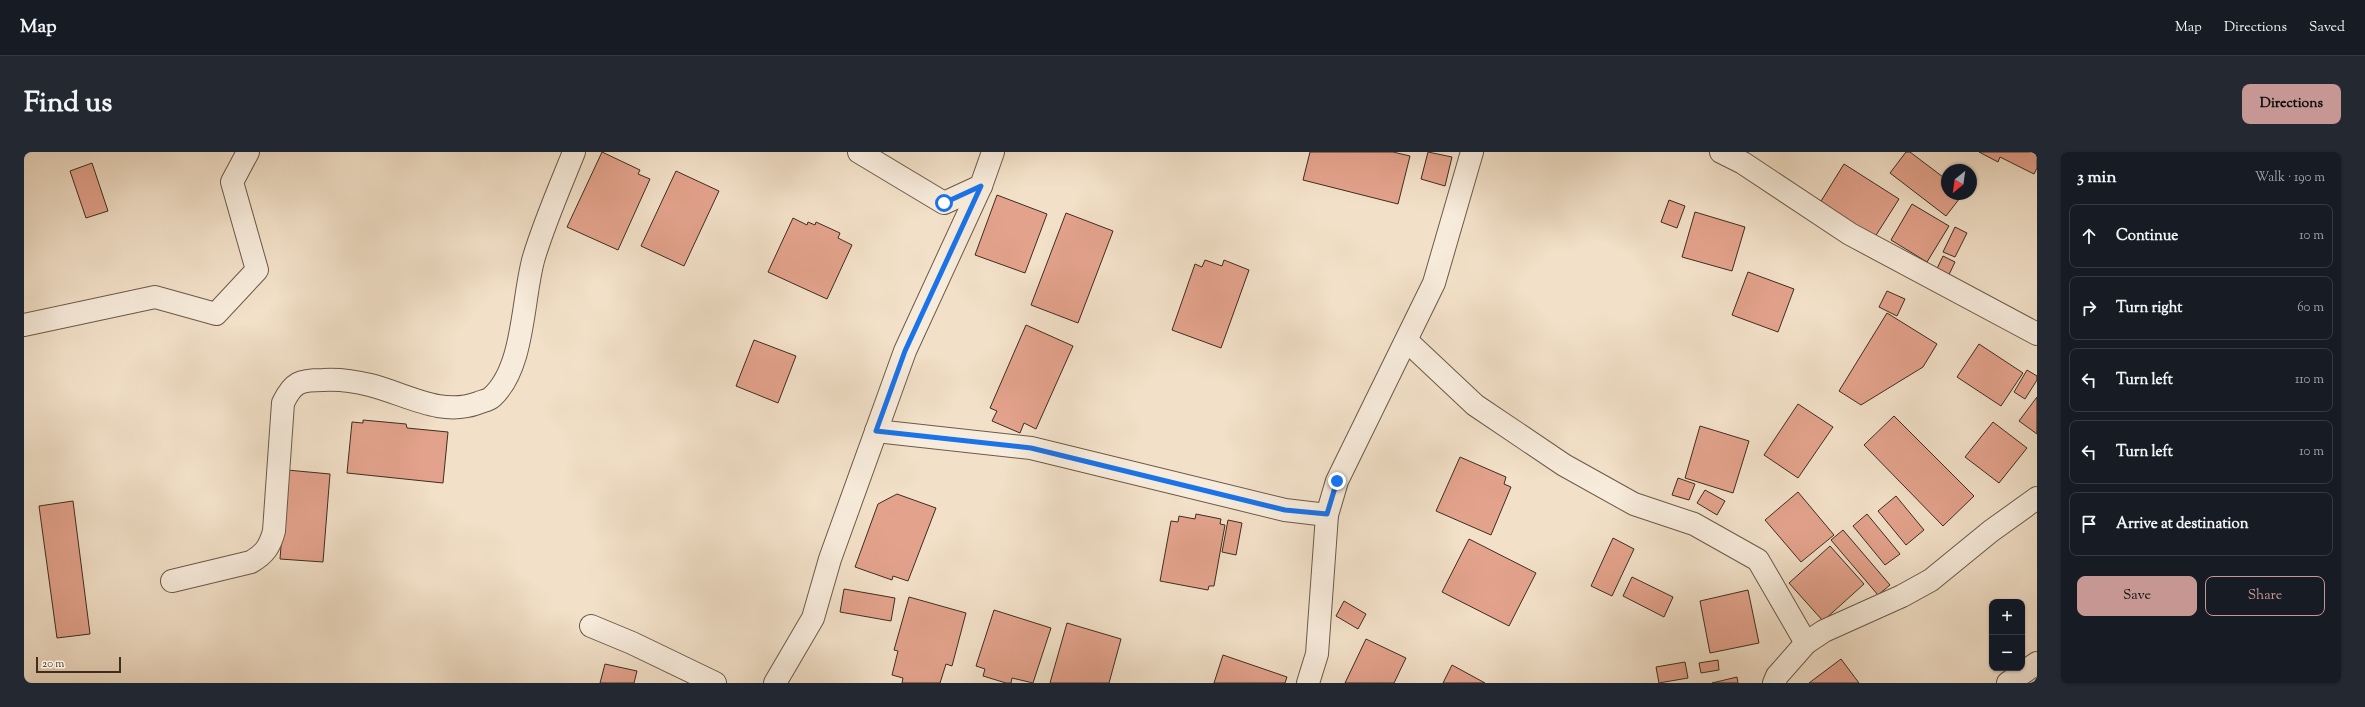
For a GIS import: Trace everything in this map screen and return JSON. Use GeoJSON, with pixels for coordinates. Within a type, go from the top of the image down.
{"type":"FeatureCollection","features":[{"type":"Feature","properties":{"kind":"street"},"geometry":{"type":"LineString","coordinates":[[24,325],[155,297],[216,314],[257,270],[232,182],[248,152]]}},
{"type":"Feature","properties":{"kind":"street"},"geometry":{"type":"LineString","coordinates":[[172,581],[251,562],[261,556],[270,546],[274,531],[283,403],[288,391],[302,380],[344,379],[372,385],[432,406],[467,407],[491,398],[504,382],[515,354],[534,259],[548,214],[574,152]]}},
{"type":"Feature","properties":{"kind":"street"},"geometry":{"type":"LineString","coordinates":[[859,152],[944,203],[981,186]]}},
{"type":"Feature","properties":{"kind":"street"},"geometry":{"type":"LineString","coordinates":[[775,683],[813,618],[830,558],[905,351],[981,186],[994,152]]}},
{"type":"Feature","properties":{"kind":"street"},"geometry":{"type":"LineString","coordinates":[[1308,683],[1317,654],[1327,514],[1337,481],[1407,341],[1434,283],[1472,152]]}},
{"type":"Feature","properties":{"kind":"street"},"geometry":{"type":"LineString","coordinates":[[1721,152],[1749,158],[1850,234],[2037,334]]}},
{"type":"Feature","properties":{"kind":"street"},"geometry":{"type":"LineString","coordinates":[[1407,341],[1475,406],[1564,465],[1634,504],[1694,524],[1758,560],[1806,643]]}},
{"type":"Feature","properties":{"kind":"street"},"geometry":{"type":"LineString","coordinates":[[876,431],[1031,448],[1285,510],[1327,514]]}},
{"type":"Feature","properties":{"kind":"street"},"geometry":{"type":"LineString","coordinates":[[1774,683],[1777,676],[1806,643],[1824,631],[1902,596],[1931,580],[1991,531],[2037,498]]}},
{"type":"Feature","properties":{"kind":"street"},"geometry":{"type":"LineString","coordinates":[[591,626],[632,643],[715,683]]}},
{"type":"Feature","properties":{"kind":"street"},"geometry":{"type":"LineString","coordinates":[[2008,683],[2037,663]]}},
{"type":"Feature","properties":{"kind":"building"},"geometry":{"type":"Polygon","coordinates":[[[602,152],[640,170],[638,174],[650,179],[618,250],[567,227],[602,152]]]}},
{"type":"Feature","properties":{"kind":"building"},"geometry":{"type":"Polygon","coordinates":[[[1310,152],[1393,152],[1410,156],[1398,204],[1303,180],[1310,152]]]}},
{"type":"Feature","properties":{"kind":"building"},"geometry":{"type":"Polygon","coordinates":[[[1428,152],[1452,157],[1445,186],[1421,179],[1428,152]]]}},
{"type":"Feature","properties":{"kind":"building"},"geometry":{"type":"Polygon","coordinates":[[[1906,152],[1910,152],[1941,175],[1941,200],[1958,200],[1946,216],[1890,173],[1906,152]]]}},
{"type":"Feature","properties":{"kind":"building"},"geometry":{"type":"Polygon","coordinates":[[[1979,152],[2037,152],[2037,168],[2034,174],[2000,157],[1998,162],[1979,152]]]}},
{"type":"Feature","properties":{"kind":"building"},"geometry":{"type":"Polygon","coordinates":[[[92,163],[108,211],[86,218],[70,171],[92,163]]]}},
{"type":"Feature","properties":{"kind":"building"},"geometry":{"type":"Polygon","coordinates":[[[1844,164],[1899,199],[1873,240],[1818,206],[1844,164]]]}},
{"type":"Feature","properties":{"kind":"building"},"geometry":{"type":"Polygon","coordinates":[[[676,171],[719,191],[684,266],[641,246],[676,171]]]}},
{"type":"Feature","properties":{"kind":"building"},"geometry":{"type":"Polygon","coordinates":[[[997,195],[1047,214],[1025,273],[975,255],[997,195]]]}},
{"type":"Feature","properties":{"kind":"building"},"geometry":{"type":"Polygon","coordinates":[[[1669,200],[1685,206],[1677,228],[1661,222],[1669,200]]]}},
{"type":"Feature","properties":{"kind":"building"},"geometry":{"type":"Polygon","coordinates":[[[1912,204],[1949,226],[1927,262],[1891,240],[1912,204]]]}},
{"type":"Feature","properties":{"kind":"building"},"geometry":{"type":"Polygon","coordinates":[[[1695,212],[1745,227],[1732,271],[1682,257],[1695,212]]]}},
{"type":"Feature","properties":{"kind":"building"},"geometry":{"type":"Polygon","coordinates":[[[1066,213],[1113,231],[1078,323],[1031,305],[1066,213]]]}},
{"type":"Feature","properties":{"kind":"building"},"geometry":{"type":"Polygon","coordinates":[[[793,218],[807,225],[808,222],[815,225],[816,222],[840,233],[838,238],[852,245],[827,299],[768,272],[793,218]]]}},
{"type":"Feature","properties":{"kind":"building"},"geometry":{"type":"Polygon","coordinates":[[[1955,227],[1967,233],[1955,257],[1943,252],[1955,227]]]}},
{"type":"Feature","properties":{"kind":"building"},"geometry":{"type":"Polygon","coordinates":[[[1943,256],[1955,262],[1945,283],[1933,277],[1943,256]]]}},
{"type":"Feature","properties":{"kind":"building"},"geometry":{"type":"Polygon","coordinates":[[[1205,260],[1222,266],[1224,260],[1249,270],[1221,348],[1172,330],[1195,264],[1202,267],[1205,260]]]}},
{"type":"Feature","properties":{"kind":"building"},"geometry":{"type":"Polygon","coordinates":[[[1748,272],[1794,289],[1778,332],[1732,315],[1748,272]]]}},
{"type":"Feature","properties":{"kind":"building"},"geometry":{"type":"Polygon","coordinates":[[[1887,291],[1905,299],[1897,316],[1879,307],[1887,291]]]}},
{"type":"Feature","properties":{"kind":"building"},"geometry":{"type":"Polygon","coordinates":[[[1887,313],[1937,344],[1923,367],[1861,405],[1839,391],[1887,313]]]}},
{"type":"Feature","properties":{"kind":"building"},"geometry":{"type":"Polygon","coordinates":[[[1026,325],[1073,346],[1036,429],[1024,423],[1020,433],[992,421],[997,411],[990,408],[1026,325]]]}},
{"type":"Feature","properties":{"kind":"building"},"geometry":{"type":"Polygon","coordinates":[[[754,340],[796,356],[778,403],[736,386],[754,340]]]}},
{"type":"Feature","properties":{"kind":"building"},"geometry":{"type":"Polygon","coordinates":[[[1979,344],[2023,373],[2001,406],[1957,377],[1979,344]]]}},
{"type":"Feature","properties":{"kind":"building"},"geometry":{"type":"Polygon","coordinates":[[[2027,370],[2037,376],[2037,380],[2025,399],[2014,392],[2027,370]]]}},
{"type":"Feature","properties":{"kind":"building"},"geometry":{"type":"Polygon","coordinates":[[[2037,397],[2037,434],[2019,421],[2037,397]]]}},
{"type":"Feature","properties":{"kind":"building"},"geometry":{"type":"Polygon","coordinates":[[[1798,404],[1833,427],[1798,478],[1764,455],[1798,404]]]}},
{"type":"Feature","properties":{"kind":"building"},"geometry":{"type":"Polygon","coordinates":[[[1894,416],[1974,496],[1943,526],[1864,445],[1894,416]]]}},
{"type":"Feature","properties":{"kind":"building"},"geometry":{"type":"Polygon","coordinates":[[[363,420],[406,424],[407,428],[448,432],[443,483],[347,473],[352,422],[363,423],[363,420]]]}},
{"type":"Feature","properties":{"kind":"building"},"geometry":{"type":"Polygon","coordinates":[[[1993,422],[2027,448],[1999,483],[1965,457],[1993,422]]]}},
{"type":"Feature","properties":{"kind":"building"},"geometry":{"type":"Polygon","coordinates":[[[1700,426],[1749,441],[1733,493],[1685,478],[1700,426]]]}},
{"type":"Feature","properties":{"kind":"building"},"geometry":{"type":"Polygon","coordinates":[[[1460,457],[1506,477],[1504,484],[1511,487],[1491,535],[1436,511],[1460,457]]]}},
{"type":"Feature","properties":{"kind":"building"},"geometry":{"type":"Polygon","coordinates":[[[287,470],[330,474],[323,562],[280,559],[287,470]]]}},
{"type":"Feature","properties":{"kind":"building"},"geometry":{"type":"Polygon","coordinates":[[[1678,478],[1695,484],[1689,500],[1672,495],[1678,478]]]}},
{"type":"Feature","properties":{"kind":"building"},"geometry":{"type":"Polygon","coordinates":[[[1705,490],[1725,501],[1717,515],[1697,503],[1705,490]]]}},
{"type":"Feature","properties":{"kind":"building"},"geometry":{"type":"Polygon","coordinates":[[[1798,492],[1834,535],[1801,562],[1765,520],[1798,492]]]}},
{"type":"Feature","properties":{"kind":"building"},"geometry":{"type":"Polygon","coordinates":[[[897,494],[936,508],[908,581],[893,576],[892,580],[855,567],[878,504],[897,494]]]}},
{"type":"Feature","properties":{"kind":"building"},"geometry":{"type":"Polygon","coordinates":[[[1896,496],[1924,530],[1906,545],[1878,511],[1896,496]]]}},
{"type":"Feature","properties":{"kind":"building"},"geometry":{"type":"Polygon","coordinates":[[[73,501],[90,634],[57,638],[39,506],[73,501]]]}},
{"type":"Feature","properties":{"kind":"building"},"geometry":{"type":"Polygon","coordinates":[[[1196,514],[1221,519],[1220,524],[1225,525],[1214,586],[1209,586],[1208,590],[1160,581],[1171,521],[1178,522],[1179,516],[1195,519],[1196,514]]]}},
{"type":"Feature","properties":{"kind":"building"},"geometry":{"type":"Polygon","coordinates":[[[1867,514],[1900,554],[1885,565],[1853,526],[1867,514]]]}},
{"type":"Feature","properties":{"kind":"building"},"geometry":{"type":"Polygon","coordinates":[[[1228,520],[1242,523],[1236,555],[1222,552],[1228,520]]]}},
{"type":"Feature","properties":{"kind":"building"},"geometry":{"type":"Polygon","coordinates":[[[1843,530],[1890,585],[1878,595],[1831,540],[1843,530]]]}},
{"type":"Feature","properties":{"kind":"building"},"geometry":{"type":"Polygon","coordinates":[[[1613,538],[1634,549],[1612,596],[1591,586],[1613,538]]]}},
{"type":"Feature","properties":{"kind":"building"},"geometry":{"type":"Polygon","coordinates":[[[1469,539],[1536,573],[1509,626],[1442,592],[1469,539]]]}},
{"type":"Feature","properties":{"kind":"building"},"geometry":{"type":"Polygon","coordinates":[[[1830,546],[1864,584],[1823,621],[1789,583],[1830,546]]]}},
{"type":"Feature","properties":{"kind":"building"},"geometry":{"type":"Polygon","coordinates":[[[1632,577],[1673,597],[1664,617],[1623,596],[1632,577]]]}},
{"type":"Feature","properties":{"kind":"building"},"geometry":{"type":"Polygon","coordinates":[[[844,589],[895,598],[891,621],[840,612],[844,589]]]}},
{"type":"Feature","properties":{"kind":"building"},"geometry":{"type":"Polygon","coordinates":[[[1748,590],[1759,643],[1710,653],[1700,601],[1748,590]]]}},
{"type":"Feature","properties":{"kind":"building"},"geometry":{"type":"Polygon","coordinates":[[[909,597],[966,613],[952,666],[946,664],[940,683],[902,683],[903,678],[892,675],[898,651],[894,650],[909,597]]]}},
{"type":"Feature","properties":{"kind":"building"},"geometry":{"type":"Polygon","coordinates":[[[1344,601],[1366,614],[1358,629],[1336,616],[1344,601]]]}},
{"type":"Feature","properties":{"kind":"building"},"geometry":{"type":"Polygon","coordinates":[[[994,610],[1051,628],[1033,683],[1012,678],[1011,683],[1006,683],[983,676],[985,669],[976,666],[994,610]]]}},
{"type":"Feature","properties":{"kind":"building"},"geometry":{"type":"Polygon","coordinates":[[[1067,623],[1121,639],[1109,683],[1050,683],[1067,623]]]}},
{"type":"Feature","properties":{"kind":"building"},"geometry":{"type":"Polygon","coordinates":[[[1366,639],[1406,658],[1394,683],[1345,683],[1366,639]]]}},
{"type":"Feature","properties":{"kind":"building"},"geometry":{"type":"Polygon","coordinates":[[[1223,655],[1287,677],[1285,683],[1214,683],[1223,655]]]}},
{"type":"Feature","properties":{"kind":"building"},"geometry":{"type":"Polygon","coordinates":[[[1841,659],[1859,683],[1809,683],[1841,659]]]}},
{"type":"Feature","properties":{"kind":"building"},"geometry":{"type":"Polygon","coordinates":[[[1718,660],[1719,670],[1701,673],[1699,663],[1718,660]]]}},
{"type":"Feature","properties":{"kind":"building"},"geometry":{"type":"Polygon","coordinates":[[[1685,662],[1688,678],[1659,683],[1656,667],[1685,662]]]}},
{"type":"Feature","properties":{"kind":"building"},"geometry":{"type":"Polygon","coordinates":[[[605,664],[637,671],[634,683],[600,683],[605,664]]]}},
{"type":"Feature","properties":{"kind":"building"},"geometry":{"type":"Polygon","coordinates":[[[1452,665],[1485,683],[1443,683],[1452,665]]]}},
{"type":"Feature","properties":{"kind":"building"},"geometry":{"type":"Polygon","coordinates":[[[1737,677],[1738,683],[1712,683],[1737,677]]]}},
{"type":"Feature","properties":{"kind":"route"},"geometry":{"type":"LineString","coordinates":[[944,203],[981,186],[905,351],[876,431],[1031,448],[1285,510],[1327,514],[1337,481]]}}]}
